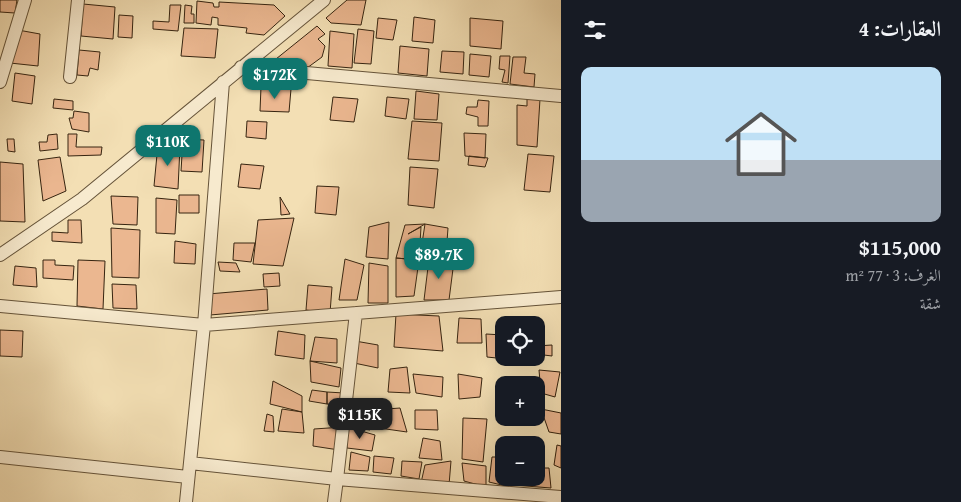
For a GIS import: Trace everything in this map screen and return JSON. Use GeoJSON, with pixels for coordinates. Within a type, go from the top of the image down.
{"type":"FeatureCollection","features":[{"type":"Feature","properties":{"kind":"street"},"geometry":{"type":"LineString","coordinates":[[1,76],[25,0]]}},
{"type":"Feature","properties":{"kind":"street"},"geometry":{"type":"LineString","coordinates":[[70,77],[78,0]]}},
{"type":"Feature","properties":{"kind":"street"},"geometry":{"type":"LineString","coordinates":[[0,255],[82,199],[324,0]]}},
{"type":"Feature","properties":{"kind":"street"},"geometry":{"type":"LineString","coordinates":[[241,67],[561,96]]}},
{"type":"Feature","properties":{"kind":"street"},"geometry":{"type":"LineString","coordinates":[[186,502],[204,325],[223,82]]}},
{"type":"Feature","properties":{"kind":"street"},"geometry":{"type":"LineString","coordinates":[[0,306],[204,325],[561,297]]}},
{"type":"Feature","properties":{"kind":"street"},"geometry":{"type":"LineString","coordinates":[[334,502],[356,313]]}},
{"type":"Feature","properties":{"kind":"street"},"geometry":{"type":"LineString","coordinates":[[0,458],[188,477]]}},
{"type":"Feature","properties":{"kind":"street"},"geometry":{"type":"LineString","coordinates":[[190,463],[338,479],[561,497]]}},
{"type":"Feature","properties":{"kind":"building"},"geometry":{"type":"Polygon","coordinates":[[[0,0],[17,0],[15,13],[0,12],[0,0]]]}},
{"type":"Feature","properties":{"kind":"building"},"geometry":{"type":"Polygon","coordinates":[[[347,0],[366,0],[361,25],[331,23],[326,18],[347,0]]]}},
{"type":"Feature","properties":{"kind":"building"},"geometry":{"type":"Polygon","coordinates":[[[197,1],[213,3],[214,7],[219,7],[219,2],[274,5],[285,16],[264,35],[246,33],[247,28],[218,25],[218,18],[212,17],[211,25],[196,23],[197,1]]]}},
{"type":"Feature","properties":{"kind":"building"},"geometry":{"type":"Polygon","coordinates":[[[83,4],[115,7],[113,39],[81,36],[83,4]]]}},
{"type":"Feature","properties":{"kind":"building"},"geometry":{"type":"Polygon","coordinates":[[[170,5],[181,5],[178,31],[153,29],[153,21],[169,22],[170,5]]]}},
{"type":"Feature","properties":{"kind":"building"},"geometry":{"type":"Polygon","coordinates":[[[185,5],[192,6],[191,14],[194,14],[194,23],[184,23],[185,5]]]}},
{"type":"Feature","properties":{"kind":"building"},"geometry":{"type":"Polygon","coordinates":[[[119,15],[133,16],[132,38],[118,37],[119,15]]]}},
{"type":"Feature","properties":{"kind":"building"},"geometry":{"type":"Polygon","coordinates":[[[414,17],[435,20],[433,43],[412,41],[414,17]]]}},
{"type":"Feature","properties":{"kind":"building"},"geometry":{"type":"Polygon","coordinates":[[[378,18],[397,20],[393,40],[376,38],[378,18]]]}},
{"type":"Feature","properties":{"kind":"building"},"geometry":{"type":"Polygon","coordinates":[[[470,18],[503,21],[501,49],[470,46],[470,18]]]}},
{"type":"Feature","properties":{"kind":"building"},"geometry":{"type":"Polygon","coordinates":[[[317,26],[325,34],[318,39],[325,46],[322,57],[307,68],[294,67],[291,59],[282,67],[276,59],[317,26]]]}},
{"type":"Feature","properties":{"kind":"building"},"geometry":{"type":"Polygon","coordinates":[[[184,28],[218,29],[215,58],[181,56],[184,28]]]}},
{"type":"Feature","properties":{"kind":"building"},"geometry":{"type":"Polygon","coordinates":[[[358,29],[374,31],[371,64],[354,63],[358,29]]]}},
{"type":"Feature","properties":{"kind":"building"},"geometry":{"type":"Polygon","coordinates":[[[18,30],[40,34],[38,66],[10,63],[18,30]]]}},
{"type":"Feature","properties":{"kind":"building"},"geometry":{"type":"Polygon","coordinates":[[[330,31],[354,34],[352,68],[328,66],[330,31]]]}},
{"type":"Feature","properties":{"kind":"building"},"geometry":{"type":"Polygon","coordinates":[[[400,46],[429,49],[427,76],[398,73],[400,46]]]}},
{"type":"Feature","properties":{"kind":"building"},"geometry":{"type":"Polygon","coordinates":[[[79,50],[100,52],[98,70],[90,68],[88,76],[77,75],[79,50]]]}},
{"type":"Feature","properties":{"kind":"building"},"geometry":{"type":"Polygon","coordinates":[[[442,51],[464,52],[463,74],[440,72],[442,51]]]}},
{"type":"Feature","properties":{"kind":"building"},"geometry":{"type":"Polygon","coordinates":[[[470,54],[491,56],[489,77],[469,75],[470,54]]]}},
{"type":"Feature","properties":{"kind":"building"},"geometry":{"type":"Polygon","coordinates":[[[500,56],[510,56],[508,83],[502,82],[505,70],[499,69],[500,56]]]}},
{"type":"Feature","properties":{"kind":"building"},"geometry":{"type":"Polygon","coordinates":[[[513,57],[526,57],[524,73],[535,74],[534,87],[510,84],[513,57]]]}},
{"type":"Feature","properties":{"kind":"building"},"geometry":{"type":"Polygon","coordinates":[[[15,73],[35,76],[32,104],[12,101],[15,73]]]}},
{"type":"Feature","properties":{"kind":"building"},"geometry":{"type":"Polygon","coordinates":[[[261,87],[291,89],[289,112],[260,111],[261,87]]]}},
{"type":"Feature","properties":{"kind":"building"},"geometry":{"type":"Polygon","coordinates":[[[416,91],[439,94],[437,120],[414,119],[416,91]]]}},
{"type":"Feature","properties":{"kind":"building"},"geometry":{"type":"Polygon","coordinates":[[[333,97],[358,99],[354,122],[330,120],[333,97]]]}},
{"type":"Feature","properties":{"kind":"building"},"geometry":{"type":"Polygon","coordinates":[[[387,97],[409,99],[406,119],[385,116],[387,97]]]}},
{"type":"Feature","properties":{"kind":"building"},"geometry":{"type":"Polygon","coordinates":[[[54,99],[73,101],[73,110],[53,108],[54,99]]]}},
{"type":"Feature","properties":{"kind":"building"},"geometry":{"type":"Polygon","coordinates":[[[527,99],[540,99],[537,147],[517,145],[517,105],[527,106],[527,99]]]}},
{"type":"Feature","properties":{"kind":"building"},"geometry":{"type":"Polygon","coordinates":[[[478,100],[489,101],[488,126],[478,126],[478,117],[466,114],[467,107],[477,107],[478,100]]]}},
{"type":"Feature","properties":{"kind":"building"},"geometry":{"type":"Polygon","coordinates":[[[74,111],[89,113],[89,132],[72,129],[69,118],[73,118],[74,111]]]}},
{"type":"Feature","properties":{"kind":"building"},"geometry":{"type":"Polygon","coordinates":[[[247,121],[267,122],[266,139],[246,137],[247,121]]]}},
{"type":"Feature","properties":{"kind":"building"},"geometry":{"type":"Polygon","coordinates":[[[412,121],[442,123],[439,161],[408,159],[412,121]]]}},
{"type":"Feature","properties":{"kind":"building"},"geometry":{"type":"Polygon","coordinates":[[[464,133],[486,134],[485,158],[465,156],[464,133]]]}},
{"type":"Feature","properties":{"kind":"building"},"geometry":{"type":"Polygon","coordinates":[[[57,134],[58,149],[40,151],[39,142],[47,142],[48,135],[57,134]]]}},
{"type":"Feature","properties":{"kind":"building"},"geometry":{"type":"Polygon","coordinates":[[[68,134],[77,134],[76,147],[102,147],[101,155],[68,156],[68,134]]]}},
{"type":"Feature","properties":{"kind":"building"},"geometry":{"type":"Polygon","coordinates":[[[7,139],[14,139],[15,152],[8,151],[7,139]]]}},
{"type":"Feature","properties":{"kind":"building"},"geometry":{"type":"Polygon","coordinates":[[[183,139],[204,140],[202,172],[181,171],[183,139]]]}},
{"type":"Feature","properties":{"kind":"building"},"geometry":{"type":"Polygon","coordinates":[[[158,144],[180,146],[178,189],[154,186],[158,144]]]}},
{"type":"Feature","properties":{"kind":"building"},"geometry":{"type":"Polygon","coordinates":[[[528,154],[554,156],[550,192],[524,190],[528,154]]]}},
{"type":"Feature","properties":{"kind":"building"},"geometry":{"type":"Polygon","coordinates":[[[469,156],[488,158],[485,167],[468,165],[469,156]]]}},
{"type":"Feature","properties":{"kind":"building"},"geometry":{"type":"Polygon","coordinates":[[[60,157],[66,191],[43,201],[38,160],[60,157]]]}},
{"type":"Feature","properties":{"kind":"building"},"geometry":{"type":"Polygon","coordinates":[[[0,162],[23,164],[25,222],[0,221],[0,162]]]}},
{"type":"Feature","properties":{"kind":"building"},"geometry":{"type":"Polygon","coordinates":[[[241,164],[264,166],[260,189],[238,187],[241,164]]]}},
{"type":"Feature","properties":{"kind":"building"},"geometry":{"type":"Polygon","coordinates":[[[410,167],[438,169],[434,208],[408,205],[410,167]]]}},
{"type":"Feature","properties":{"kind":"building"},"geometry":{"type":"Polygon","coordinates":[[[317,186],[339,187],[336,215],[315,213],[317,186]]]}},
{"type":"Feature","properties":{"kind":"building"},"geometry":{"type":"Polygon","coordinates":[[[179,195],[199,195],[199,213],[179,213],[179,195]]]}},
{"type":"Feature","properties":{"kind":"building"},"geometry":{"type":"Polygon","coordinates":[[[111,196],[138,197],[137,225],[113,224],[111,196]]]}},
{"type":"Feature","properties":{"kind":"building"},"geometry":{"type":"Polygon","coordinates":[[[280,197],[287,209],[290,214],[281,215],[280,197]]]}},
{"type":"Feature","properties":{"kind":"building"},"geometry":{"type":"Polygon","coordinates":[[[156,198],[177,200],[175,234],[156,233],[156,198]]]}},
{"type":"Feature","properties":{"kind":"building"},"geometry":{"type":"Polygon","coordinates":[[[294,218],[283,266],[253,264],[258,220],[294,218]]]}},
{"type":"Feature","properties":{"kind":"building"},"geometry":{"type":"Polygon","coordinates":[[[68,220],[81,220],[82,243],[52,241],[52,232],[68,233],[68,220]]]}},
{"type":"Feature","properties":{"kind":"building"},"geometry":{"type":"Polygon","coordinates":[[[389,222],[388,259],[366,257],[369,227],[389,222]]]}},
{"type":"Feature","properties":{"kind":"building"},"geometry":{"type":"Polygon","coordinates":[[[425,224],[448,228],[446,255],[421,250],[425,224]]]}},
{"type":"Feature","properties":{"kind":"building"},"geometry":{"type":"Polygon","coordinates":[[[425,224],[408,234],[421,227],[419,260],[396,258],[405,225],[425,224]]]}},
{"type":"Feature","properties":{"kind":"building"},"geometry":{"type":"Polygon","coordinates":[[[111,228],[140,230],[139,278],[112,277],[111,228]]]}},
{"type":"Feature","properties":{"kind":"building"},"geometry":{"type":"Polygon","coordinates":[[[175,241],[196,244],[195,264],[174,263],[175,241]]]}},
{"type":"Feature","properties":{"kind":"building"},"geometry":{"type":"Polygon","coordinates":[[[234,243],[255,243],[251,262],[233,260],[234,243]]]}},
{"type":"Feature","properties":{"kind":"building"},"geometry":{"type":"Polygon","coordinates":[[[396,258],[419,260],[414,296],[396,297],[396,258]]]}},
{"type":"Feature","properties":{"kind":"building"},"geometry":{"type":"Polygon","coordinates":[[[345,259],[364,265],[357,300],[339,300],[345,259]]]}},
{"type":"Feature","properties":{"kind":"building"},"geometry":{"type":"Polygon","coordinates":[[[429,259],[454,261],[449,300],[424,300],[429,259]]]}},
{"type":"Feature","properties":{"kind":"building"},"geometry":{"type":"Polygon","coordinates":[[[43,260],[55,260],[55,265],[74,266],[73,280],[43,278],[43,260]]]}},
{"type":"Feature","properties":{"kind":"building"},"geometry":{"type":"Polygon","coordinates":[[[78,260],[105,261],[103,309],[77,306],[78,260]]]}},
{"type":"Feature","properties":{"kind":"building"},"geometry":{"type":"Polygon","coordinates":[[[218,262],[236,263],[240,272],[220,271],[218,262]]]}},
{"type":"Feature","properties":{"kind":"building"},"geometry":{"type":"Polygon","coordinates":[[[369,263],[388,266],[388,303],[368,303],[369,263]]]}},
{"type":"Feature","properties":{"kind":"building"},"geometry":{"type":"Polygon","coordinates":[[[15,266],[36,268],[37,287],[13,285],[15,266]]]}},
{"type":"Feature","properties":{"kind":"building"},"geometry":{"type":"Polygon","coordinates":[[[279,273],[280,286],[264,287],[263,274],[279,273]]]}},
{"type":"Feature","properties":{"kind":"building"},"geometry":{"type":"Polygon","coordinates":[[[112,284],[136,285],[137,309],[113,308],[112,284]]]}},
{"type":"Feature","properties":{"kind":"building"},"geometry":{"type":"Polygon","coordinates":[[[308,285],[332,287],[330,313],[306,310],[308,285]]]}},
{"type":"Feature","properties":{"kind":"building"},"geometry":{"type":"Polygon","coordinates":[[[267,289],[268,310],[210,315],[208,294],[267,289]]]}},
{"type":"Feature","properties":{"kind":"building"},"geometry":{"type":"Polygon","coordinates":[[[396,314],[439,316],[443,351],[394,347],[396,314]]]}},
{"type":"Feature","properties":{"kind":"building"},"geometry":{"type":"Polygon","coordinates":[[[459,318],[481,319],[482,343],[457,343],[459,318]]]}},
{"type":"Feature","properties":{"kind":"building"},"geometry":{"type":"Polygon","coordinates":[[[0,330],[23,331],[22,357],[0,356],[0,330]]]}},
{"type":"Feature","properties":{"kind":"building"},"geometry":{"type":"Polygon","coordinates":[[[278,331],[305,335],[304,359],[275,355],[278,331]]]}},
{"type":"Feature","properties":{"kind":"building"},"geometry":{"type":"Polygon","coordinates":[[[486,334],[495,335],[495,358],[487,357],[486,334]]]}},
{"type":"Feature","properties":{"kind":"building"},"geometry":{"type":"Polygon","coordinates":[[[315,337],[337,339],[337,363],[310,361],[315,337]]]}},
{"type":"Feature","properties":{"kind":"building"},"geometry":{"type":"Polygon","coordinates":[[[355,341],[378,345],[378,368],[354,363],[355,341]]]}},
{"type":"Feature","properties":{"kind":"building"},"geometry":{"type":"Polygon","coordinates":[[[545,345],[552,345],[552,356],[545,355],[545,345]]]}},
{"type":"Feature","properties":{"kind":"building"},"geometry":{"type":"Polygon","coordinates":[[[310,361],[341,368],[339,387],[311,382],[310,361]]]}},
{"type":"Feature","properties":{"kind":"building"},"geometry":{"type":"Polygon","coordinates":[[[407,367],[410,393],[388,392],[390,369],[407,367]]]}},
{"type":"Feature","properties":{"kind":"building"},"geometry":{"type":"Polygon","coordinates":[[[539,370],[560,372],[555,397],[545,394],[545,376],[540,376],[539,370]]]}},
{"type":"Feature","properties":{"kind":"building"},"geometry":{"type":"Polygon","coordinates":[[[413,374],[443,377],[442,397],[416,393],[413,374]]]}},
{"type":"Feature","properties":{"kind":"building"},"geometry":{"type":"Polygon","coordinates":[[[458,374],[482,378],[480,397],[459,399],[458,374]]]}},
{"type":"Feature","properties":{"kind":"building"},"geometry":{"type":"Polygon","coordinates":[[[273,381],[302,396],[302,412],[270,404],[273,381]]]}},
{"type":"Feature","properties":{"kind":"building"},"geometry":{"type":"Polygon","coordinates":[[[312,390],[327,392],[327,404],[309,401],[312,390]]]}},
{"type":"Feature","properties":{"kind":"building"},"geometry":{"type":"Polygon","coordinates":[[[327,392],[344,393],[344,406],[327,404],[327,392]]]}},
{"type":"Feature","properties":{"kind":"building"},"geometry":{"type":"Polygon","coordinates":[[[371,407],[370,430],[350,427],[356,408],[371,407]]]}},
{"type":"Feature","properties":{"kind":"building"},"geometry":{"type":"Polygon","coordinates":[[[400,408],[407,432],[372,427],[374,410],[400,408]]]}},
{"type":"Feature","properties":{"kind":"building"},"geometry":{"type":"Polygon","coordinates":[[[282,409],[302,412],[304,433],[278,431],[282,409]]]}},
{"type":"Feature","properties":{"kind":"building"},"geometry":{"type":"Polygon","coordinates":[[[415,410],[437,410],[438,430],[415,429],[415,410]]]}},
{"type":"Feature","properties":{"kind":"building"},"geometry":{"type":"Polygon","coordinates":[[[545,410],[561,413],[561,434],[549,432],[545,420],[545,410]]]}},
{"type":"Feature","properties":{"kind":"building"},"geometry":{"type":"Polygon","coordinates":[[[267,414],[273,416],[274,432],[264,431],[267,414]]]}},
{"type":"Feature","properties":{"kind":"building"},"geometry":{"type":"Polygon","coordinates":[[[463,418],[487,419],[483,462],[462,459],[463,418]]]}},
{"type":"Feature","properties":{"kind":"building"},"geometry":{"type":"Polygon","coordinates":[[[343,427],[339,450],[313,446],[314,429],[343,427]]]}},
{"type":"Feature","properties":{"kind":"building"},"geometry":{"type":"Polygon","coordinates":[[[347,427],[375,435],[372,451],[347,448],[347,427]]]}},
{"type":"Feature","properties":{"kind":"building"},"geometry":{"type":"Polygon","coordinates":[[[423,438],[440,441],[442,460],[419,458],[423,438]]]}},
{"type":"Feature","properties":{"kind":"building"},"geometry":{"type":"Polygon","coordinates":[[[557,445],[561,446],[561,468],[554,465],[557,445]]]}},
{"type":"Feature","properties":{"kind":"building"},"geometry":{"type":"Polygon","coordinates":[[[351,452],[370,457],[368,471],[349,470],[351,452]]]}},
{"type":"Feature","properties":{"kind":"building"},"geometry":{"type":"Polygon","coordinates":[[[374,456],[394,458],[391,474],[373,472],[374,456]]]}},
{"type":"Feature","properties":{"kind":"building"},"geometry":{"type":"Polygon","coordinates":[[[492,457],[495,457],[495,483],[489,482],[492,457]]]}},
{"type":"Feature","properties":{"kind":"building"},"geometry":{"type":"Polygon","coordinates":[[[402,461],[422,462],[419,479],[401,476],[402,461]]]}},
{"type":"Feature","properties":{"kind":"building"},"geometry":{"type":"Polygon","coordinates":[[[451,461],[449,485],[421,483],[425,465],[451,461]]]}},
{"type":"Feature","properties":{"kind":"building"},"geometry":{"type":"Polygon","coordinates":[[[462,463],[486,466],[486,487],[464,481],[462,463]]]}},
{"type":"Feature","properties":{"kind":"building"},"geometry":{"type":"Polygon","coordinates":[[[545,468],[549,468],[551,488],[526,486],[545,486],[545,468]]]}}]}
